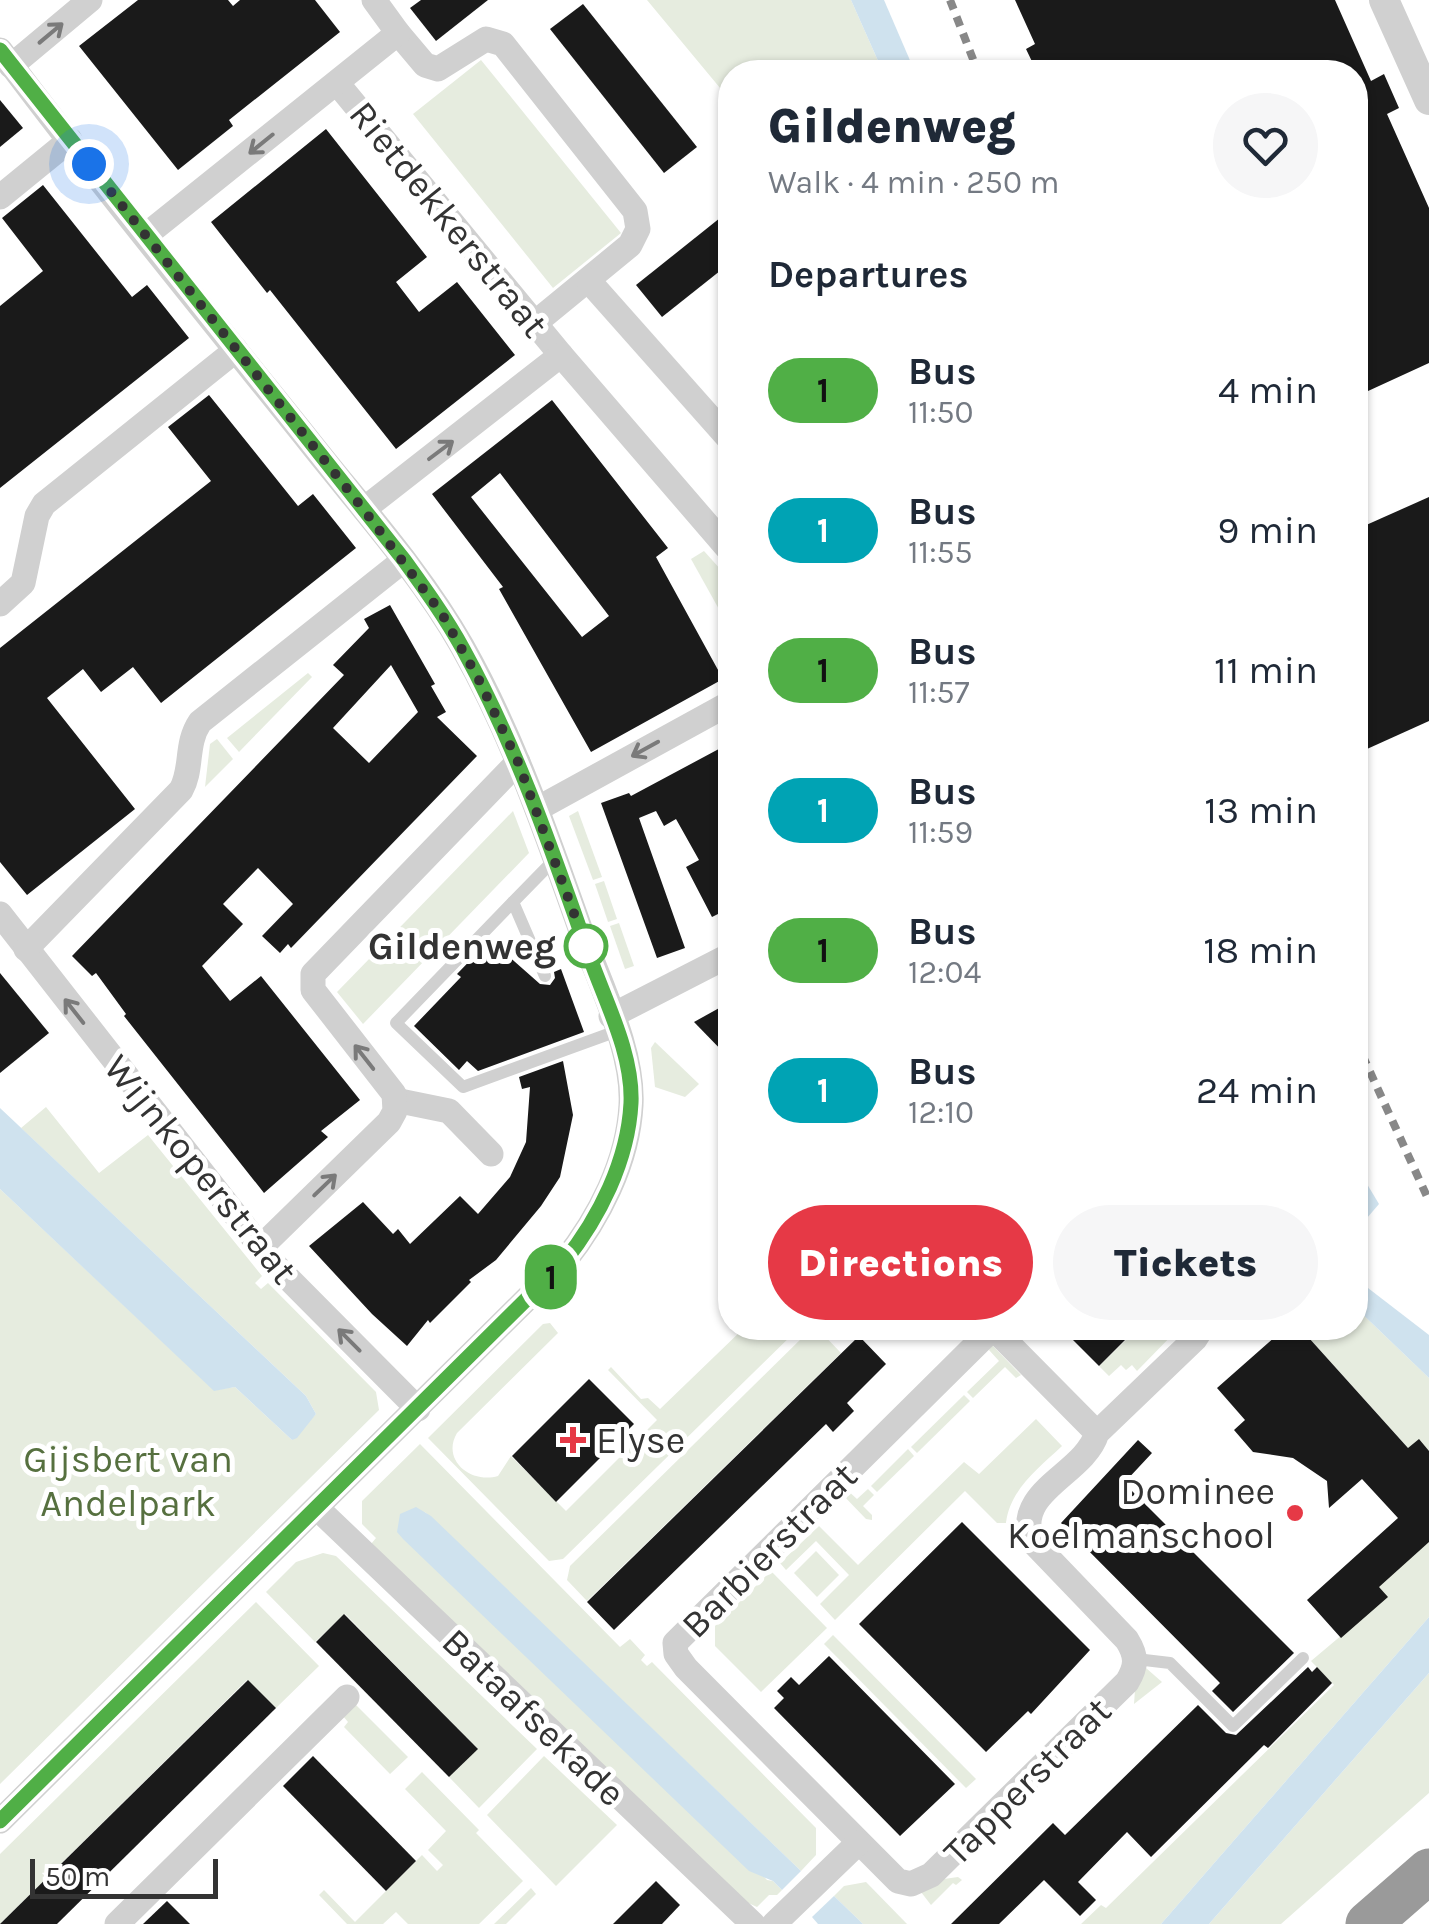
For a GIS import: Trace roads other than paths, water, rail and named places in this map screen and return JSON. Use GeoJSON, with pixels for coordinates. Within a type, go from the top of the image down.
{"type":"FeatureCollection","features":[{"type":"Feature","properties":{"kind":"highway"},"geometry":{"type":"LineString","coordinates":[[1368,1924],[1429,1871]]}},
{"type":"Feature","properties":{"kind":"street"},"geometry":{"type":"LineString","coordinates":[[0,1821],[564,1262],[599,1210],[619,1159],[631,1106],[628,1073],[614,1024],[556,858],[518,762],[462,646],[404,560],[6,58],[90,0]]}},
{"type":"Feature","properties":{"kind":"street"},"geometry":{"type":"LineString","coordinates":[[372,0],[425,65],[438,69],[486,40],[502,44],[635,212],[638,228],[630,246],[535,323]]}},
{"type":"Feature","properties":{"kind":"street"},"geometry":{"type":"LineString","coordinates":[[1384,0],[1429,100]]}},
{"type":"Feature","properties":{"kind":"street"},"geometry":{"type":"LineString","coordinates":[[146,234],[398,33]]}},
{"type":"Feature","properties":{"kind":"street","name":"Rietdekkerstraat"},"geometry":{"type":"LineString","coordinates":[[337,83],[561,355],[718,537]]}},
{"type":"Feature","properties":{"kind":"street"},"geometry":{"type":"LineString","coordinates":[[0,197],[70,140]]}},
{"type":"Feature","properties":{"kind":"street"},"geometry":{"type":"LineString","coordinates":[[588,280],[718,426]]}},
{"type":"Feature","properties":{"kind":"street"},"geometry":{"type":"LineString","coordinates":[[0,604],[22,586],[37,516],[44,504],[236,350]]}},
{"type":"Feature","properties":{"kind":"street"},"geometry":{"type":"LineString","coordinates":[[364,510],[561,355]]}},
{"type":"Feature","properties":{"kind":"street"},"geometry":{"type":"LineString","coordinates":[[26,949],[181,790],[186,782],[191,736],[200,722],[404,560]]}},
{"type":"Feature","properties":{"kind":"street"},"geometry":{"type":"LineString","coordinates":[[537,809],[718,709]]}},
{"type":"Feature","properties":{"kind":"street"},"geometry":{"type":"LineString","coordinates":[[260,1247],[395,1112],[395,1100],[317,996],[312,979],[319,966],[518,762]]}},
{"type":"Feature","properties":{"kind":"street","name":"Wijnkoperstraat"},"geometry":{"type":"LineString","coordinates":[[0,914],[260,1247],[418,1410]]}},
{"type":"Feature","properties":{"kind":"street"},"geometry":{"type":"LineString","coordinates":[[614,1024],[718,962]]}},
{"type":"Feature","properties":{"kind":"street"},"geometry":{"type":"LineString","coordinates":[[395,1100],[449,1110],[491,1154]]}},
{"type":"Feature","properties":{"kind":"street","name":"Barbierstraat"},"geometry":{"type":"LineString","coordinates":[[858,1843],[680,1661],[674,1648],[678,1637],[980,1340]]}},
{"type":"Feature","properties":{"kind":"street","name":"Barbierstraat"},"geometry":{"type":"LineString","coordinates":[[1004,1340],[1097,1434]]}},
{"type":"Feature","properties":{"kind":"street","name":"Tapperstraat"},"geometry":{"type":"LineString","coordinates":[[858,1843],[898,1881],[912,1884],[932,1876],[1127,1682],[1136,1659],[1127,1640],[1039,1550],[1028,1528],[1030,1514],[1036,1500],[1091,1447],[1097,1434],[1194,1340]]}},
{"type":"Feature","properties":{"kind":"street","name":"Bataafsekade"},"geometry":{"type":"LineString","coordinates":[[317,1508],[753,1924]]}},
{"type":"Feature","properties":{"kind":"street"},"geometry":{"type":"LineString","coordinates":[[117,1924],[347,1697]]}},
{"type":"Feature","properties":{"kind":"street"},"geometry":{"type":"LineString","coordinates":[[783,1916],[858,1843]]}},
{"type":"Feature","properties":{"kind":"lane"},"geometry":{"type":"LineString","coordinates":[[556,858],[396,1023],[463,1087],[614,1024]]}},
{"type":"Feature","properties":{"kind":"lane"},"geometry":{"type":"LineString","coordinates":[[512,902],[545,976]]}},
{"type":"Feature","properties":{"kind":"lane","name":"Tapperstraat"},"geometry":{"type":"LineString","coordinates":[[1136,1659],[1170,1664],[1233,1726],[1302,1658]]}},
{"type":"Feature","properties":{"kind":"water"},"geometry":{"type":"Polygon","coordinates":[[[851,0],[884,0],[910,60],[878,60],[851,0]]]}},
{"type":"Feature","properties":{"kind":"water"},"geometry":{"type":"Polygon","coordinates":[[[0,1108],[306,1396],[316,1414],[297,1438],[292,1440],[235,1387],[214,1391],[0,1189],[0,1108]]]}},
{"type":"Feature","properties":{"kind":"water"},"geometry":{"type":"Polygon","coordinates":[[[1368,1186],[1379,1204],[1368,1217],[1368,1186]]]}},
{"type":"Feature","properties":{"kind":"water"},"geometry":{"type":"Polygon","coordinates":[[[1368,1288],[1429,1335],[1429,1378],[1368,1319],[1368,1288]]]}},
{"type":"Feature","properties":{"kind":"water"},"geometry":{"type":"Polygon","coordinates":[[[416,1507],[431,1516],[801,1871],[782,1890],[773,1881],[749,1871],[403,1539],[397,1532],[400,1514],[416,1507]]]}},
{"type":"Feature","properties":{"kind":"water"},"geometry":{"type":"Polygon","coordinates":[[[1429,1617],[1429,1673],[1209,1924],[1161,1924],[1429,1617]]]}},
{"type":"Feature","properties":{"kind":"water"},"geometry":{"type":"Polygon","coordinates":[[[834,1896],[863,1924],[818,1924],[812,1917],[834,1896]]]}},
{"type":"Feature","properties":{"kind":"railway"},"geometry":{"type":"LineString","coordinates":[[950,0],[973,60]]}},
{"type":"Feature","properties":{"kind":"railway"},"geometry":{"type":"LineString","coordinates":[[1368,1067],[1429,1201]]}},
{"type":"Feature","properties":{"kind":"place","name":"Gildenweg"},"geometry":{"type":"Point","coordinates":[586,946]}},
{"type":"Feature","properties":{"kind":"place","name":"Elyse"},"geometry":{"type":"Point","coordinates":[573,1440]}},
{"type":"Feature","properties":{"kind":"place","name":"Dominee Koelmanschool"},"geometry":{"type":"Point","coordinates":[1295,1513]}},
{"type":"Feature","properties":{"kind":"park label","name":"Gijsbert van Andelpark"},"geometry":{"type":"Point","coordinates":[128,1481]}}]}
